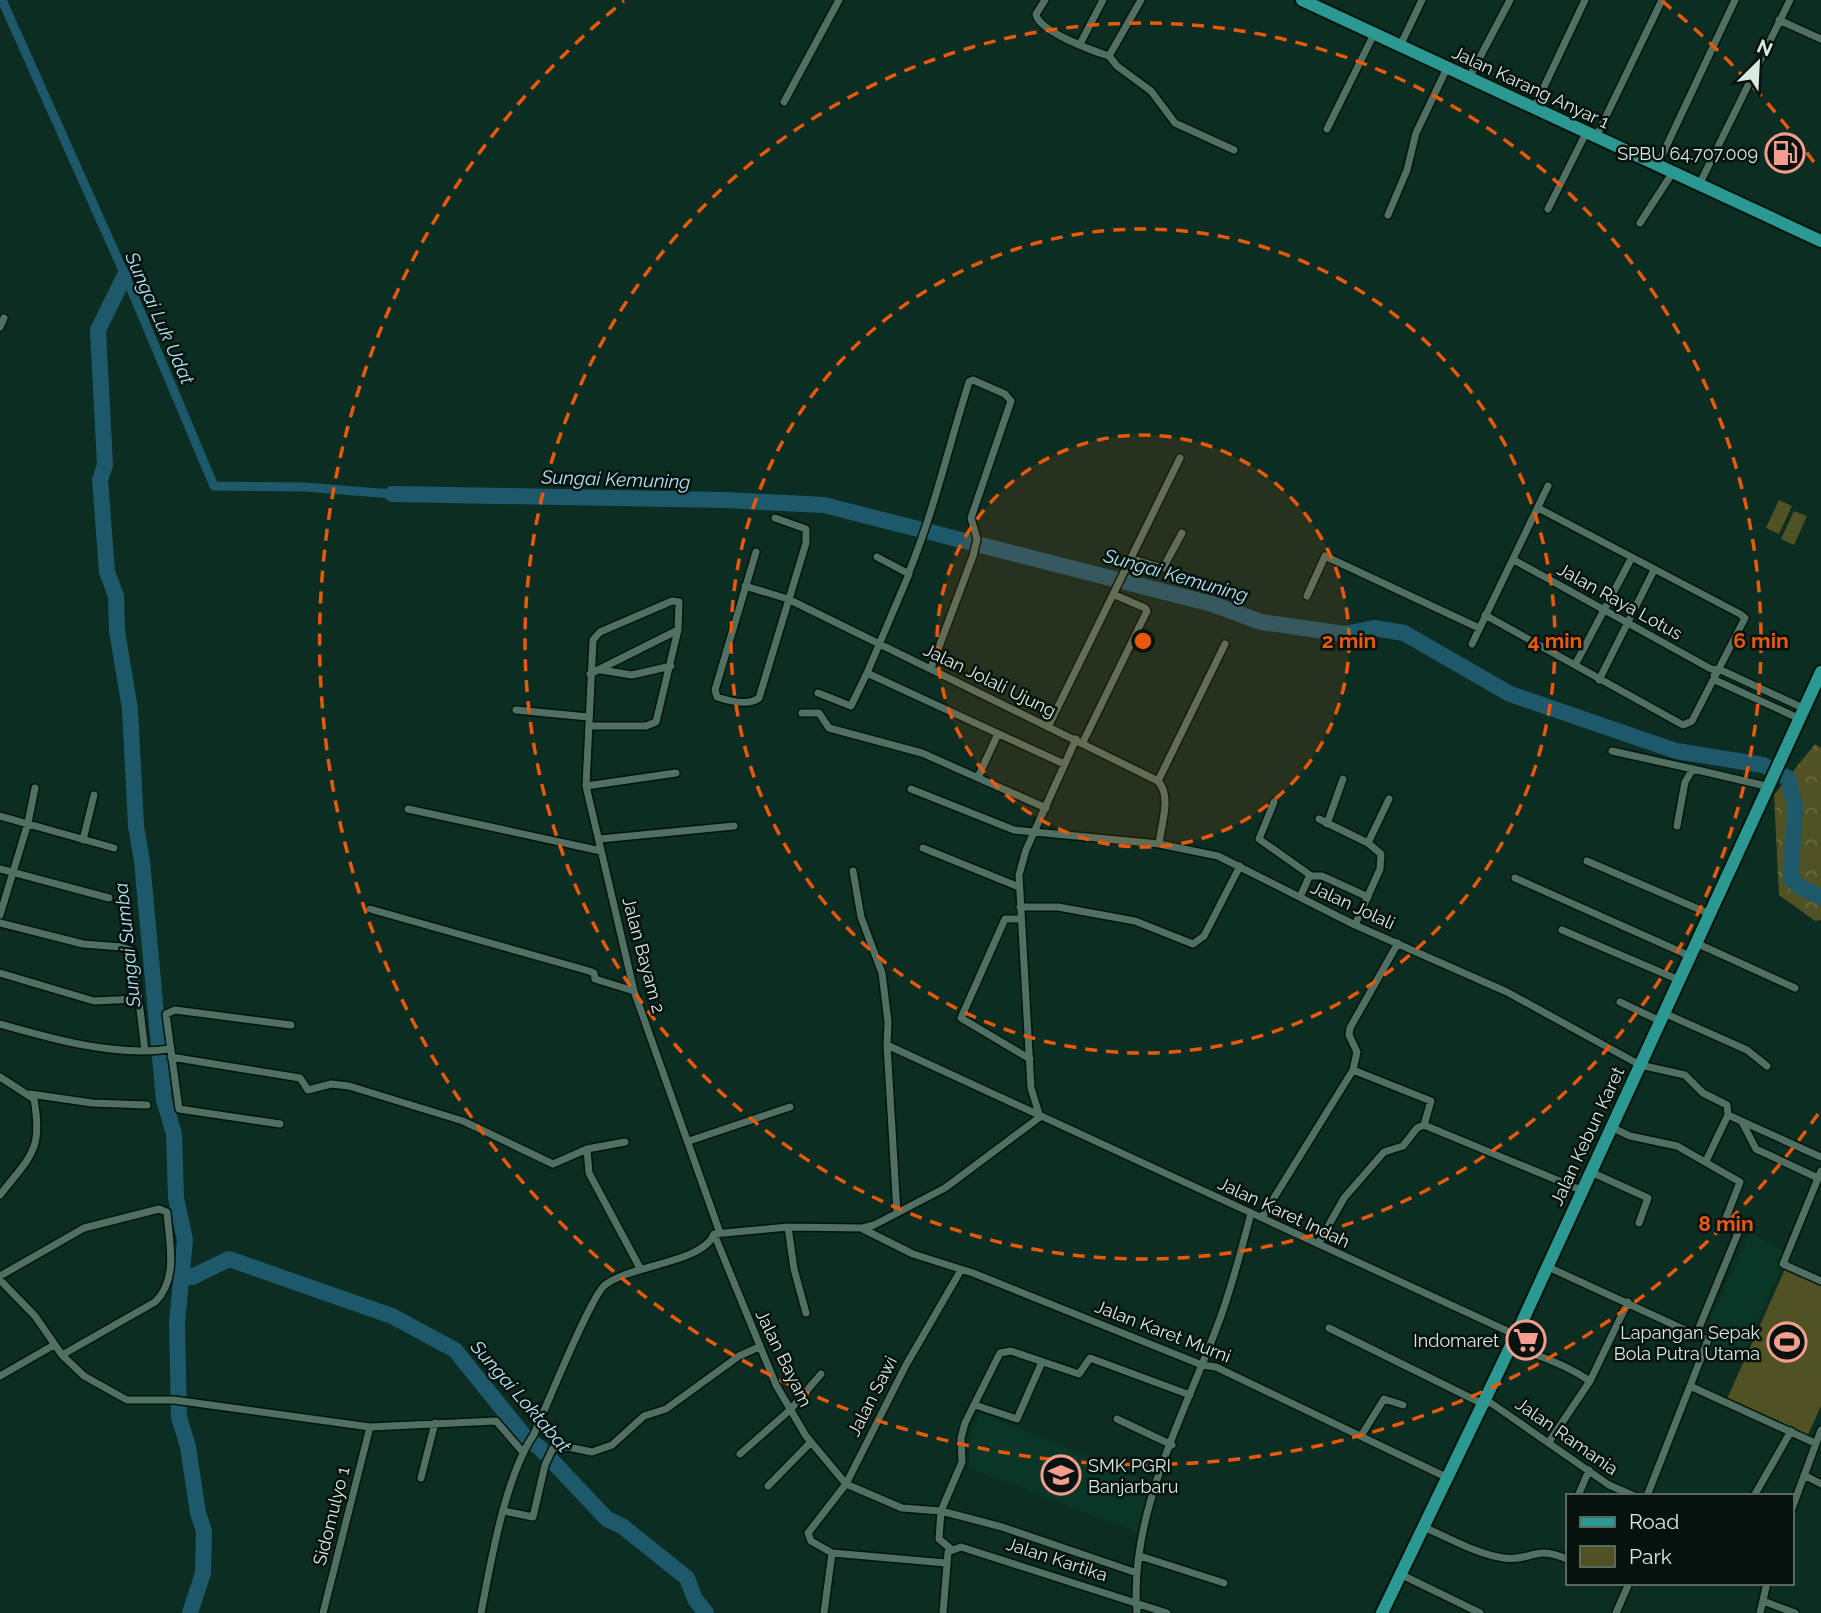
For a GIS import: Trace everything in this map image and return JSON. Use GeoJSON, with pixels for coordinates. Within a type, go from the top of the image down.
{"type":"FeatureCollection","features":[{"type":"Feature","properties":{"kind":"main road","name":"Jalan Karang Anyar 1"},"geometry":{"type":"LineString","coordinates":[[1302,0],[1821,241]]}},
{"type":"Feature","properties":{"kind":"main road","name":"Jalan Kebun Karet"},"geometry":{"type":"LineString","coordinates":[[1382,1613],[1513,1339],[1821,672]]}},
{"type":"Feature","properties":{"kind":"street"},"geometry":{"type":"LineString","coordinates":[[784,102],[839,0]]}},
{"type":"Feature","properties":{"kind":"street"},"geometry":{"type":"LineString","coordinates":[[1045,0],[1036,15],[1037,20],[1055,33],[1111,55],[1117,66],[1151,91],[1175,123],[1234,150]]}},
{"type":"Feature","properties":{"kind":"street"},"geometry":{"type":"LineString","coordinates":[[1080,44],[1102,0]]}},
{"type":"Feature","properties":{"kind":"street"},"geometry":{"type":"LineString","coordinates":[[1111,55],[1141,0]]}},
{"type":"Feature","properties":{"kind":"street"},"geometry":{"type":"LineString","coordinates":[[1400,46],[1422,0]]}},
{"type":"Feature","properties":{"kind":"street"},"geometry":{"type":"LineString","coordinates":[[1469,78],[1510,0]]}},
{"type":"Feature","properties":{"kind":"street"},"geometry":{"type":"LineString","coordinates":[[1533,108],[1585,0]]}},
{"type":"Feature","properties":{"kind":"street"},"geometry":{"type":"LineString","coordinates":[[1548,209],[1591,135],[1662,0]]}},
{"type":"Feature","properties":{"kind":"street"},"geometry":{"type":"LineString","coordinates":[[1658,164],[1735,0]]}},
{"type":"Feature","properties":{"kind":"street"},"geometry":{"type":"LineString","coordinates":[[1700,183],[1790,0]]}},
{"type":"Feature","properties":{"kind":"street"},"geometry":{"type":"LineString","coordinates":[[1779,20],[1821,39]]}},
{"type":"Feature","properties":{"kind":"street"},"geometry":{"type":"LineString","coordinates":[[1327,129],[1374,34]]}},
{"type":"Feature","properties":{"kind":"street"},"geometry":{"type":"LineString","coordinates":[[1388,215],[1407,170],[1416,133],[1447,68]]}},
{"type":"Feature","properties":{"kind":"street"},"geometry":{"type":"LineString","coordinates":[[1640,223],[1673,172]]}},
{"type":"Feature","properties":{"kind":"street"},"geometry":{"type":"LineString","coordinates":[[0,327],[5,318]]}},
{"type":"Feature","properties":{"kind":"street"},"geometry":{"type":"LineString","coordinates":[[818,693],[851,706],[928,524],[939,479],[972,380],[1005,394],[1011,401],[971,517],[977,539],[973,556],[931,668]]}},
{"type":"Feature","properties":{"kind":"street"},"geometry":{"type":"LineString","coordinates":[[1048,727],[1117,592],[1180,458]]}},
{"type":"Feature","properties":{"kind":"street"},"geometry":{"type":"LineString","coordinates":[[1472,644],[1548,486]]}},
{"type":"Feature","properties":{"kind":"street"},"geometry":{"type":"LineString","coordinates":[[1485,615],[1683,725],[1692,721],[1721,670],[1745,618],[1538,509]]}},
{"type":"Feature","properties":{"kind":"street"},"geometry":{"type":"LineString","coordinates":[[756,552],[715,690],[717,697],[724,699],[749,702],[759,698],[808,533],[806,529],[775,518]]}},
{"type":"Feature","properties":{"kind":"street"},"geometry":{"type":"LineString","coordinates":[[1132,559],[1163,568],[1182,533]]}},
{"type":"Feature","properties":{"kind":"street"},"geometry":{"type":"LineString","coordinates":[[1307,596],[1325,556],[1479,628]]}},
{"type":"Feature","properties":{"kind":"street"},"geometry":{"type":"LineString","coordinates":[[877,557],[909,572]]}},
{"type":"Feature","properties":{"kind":"street"},"geometry":{"type":"LineString","coordinates":[[1575,665],[1631,559]]}},
{"type":"Feature","properties":{"kind":"street","name":"Jalan Raya Lotus"},"geometry":{"type":"LineString","coordinates":[[1514,560],[1711,669]]}},
{"type":"Feature","properties":{"kind":"street"},"geometry":{"type":"LineString","coordinates":[[1599,680],[1654,570]]}},
{"type":"Feature","properties":{"kind":"street","name":"Jalan Jolali Ujung"},"geometry":{"type":"LineString","coordinates":[[745,586],[788,599],[1158,781]]}},
{"type":"Feature","properties":{"kind":"street"},"geometry":{"type":"LineString","coordinates":[[481,1613],[504,1511],[523,1449],[534,1434],[601,1287],[640,1268],[664,1264],[695,1251],[717,1234],[788,1227],[863,1228],[945,1188],[1040,1117],[1031,1088],[1019,887],[1022,861],[1065,764],[1080,741],[1147,611],[1117,592]]}},
{"type":"Feature","properties":{"kind":"street","name":"Jalan Bayam 2"},"geometry":{"type":"LineString","coordinates":[[678,630],[681,604],[675,600],[600,632],[591,643],[586,786],[634,991],[689,1141],[717,1234]]}},
{"type":"Feature","properties":{"kind":"street"},"geometry":{"type":"LineString","coordinates":[[589,726],[654,724],[671,666],[678,630]]}},
{"type":"Feature","properties":{"kind":"street"},"geometry":{"type":"LineString","coordinates":[[590,674],[678,630]]}},
{"type":"Feature","properties":{"kind":"street"},"geometry":{"type":"LineString","coordinates":[[1158,844],[1165,793],[1158,781],[1225,644]]}},
{"type":"Feature","properties":{"kind":"street"},"geometry":{"type":"LineString","coordinates":[[601,670],[632,675],[671,666]]}},
{"type":"Feature","properties":{"kind":"street"},"geometry":{"type":"LineString","coordinates":[[1711,669],[1721,670],[1801,713],[1715,680],[1711,669]]}},
{"type":"Feature","properties":{"kind":"street"},"geometry":{"type":"LineString","coordinates":[[867,673],[997,736],[1065,764]]}},
{"type":"Feature","properties":{"kind":"street"},"geometry":{"type":"LineString","coordinates":[[516,710],[588,717]]}},
{"type":"Feature","properties":{"kind":"street"},"geometry":{"type":"LineString","coordinates":[[802,713],[819,713],[829,728],[922,753],[1046,808]]}},
{"type":"Feature","properties":{"kind":"street"},"geometry":{"type":"LineString","coordinates":[[978,777],[997,736]]}},
{"type":"Feature","properties":{"kind":"street"},"geometry":{"type":"LineString","coordinates":[[1612,751],[1768,783]]}},
{"type":"Feature","properties":{"kind":"street"},"geometry":{"type":"LineString","coordinates":[[1677,826],[1685,782],[1693,769]]}},
{"type":"Feature","properties":{"kind":"street"},"geometry":{"type":"LineString","coordinates":[[586,786],[676,773]]}},
{"type":"Feature","properties":{"kind":"street"},"geometry":{"type":"LineString","coordinates":[[1327,824],[1343,779]]}},
{"type":"Feature","properties":{"kind":"street"},"geometry":{"type":"LineString","coordinates":[[0,915],[15,871],[35,788]]}},
{"type":"Feature","properties":{"kind":"street","name":"Jalan Jolali"},"geometry":{"type":"LineString","coordinates":[[911,789],[1014,830],[1158,844],[1218,856],[1355,925],[1507,992],[1640,1065],[1685,1076],[1703,1093],[1727,1105],[1728,1115],[1821,1157]]}},
{"type":"Feature","properties":{"kind":"street"},"geometry":{"type":"LineString","coordinates":[[83,840],[94,795]]}},
{"type":"Feature","properties":{"kind":"street"},"geometry":{"type":"LineString","coordinates":[[1368,843],[1389,799]]}},
{"type":"Feature","properties":{"kind":"street"},"geometry":{"type":"LineString","coordinates":[[1274,802],[1259,839],[1311,876],[1322,876],[1368,897]]}},
{"type":"Feature","properties":{"kind":"street"},"geometry":{"type":"LineString","coordinates":[[408,809],[601,851]]}},
{"type":"Feature","properties":{"kind":"street"},"geometry":{"type":"LineString","coordinates":[[0,816],[114,848]]}},
{"type":"Feature","properties":{"kind":"street"},"geometry":{"type":"LineString","coordinates":[[1319,819],[1368,843],[1381,854],[1380,869],[1355,925]]}},
{"type":"Feature","properties":{"kind":"street"},"geometry":{"type":"LineString","coordinates":[[600,839],[734,826]]}},
{"type":"Feature","properties":{"kind":"street"},"geometry":{"type":"LineString","coordinates":[[923,849],[1019,887]]}},
{"type":"Feature","properties":{"kind":"street"},"geometry":{"type":"LineString","coordinates":[[1587,860],[1710,914]]}},
{"type":"Feature","properties":{"kind":"street"},"geometry":{"type":"LineString","coordinates":[[1020,907],[1058,907],[1135,921],[1193,944],[1204,936],[1240,866]]}},
{"type":"Feature","properties":{"kind":"street"},"geometry":{"type":"LineString","coordinates":[[0,869],[108,898]]}},
{"type":"Feature","properties":{"kind":"street"},"geometry":{"type":"LineString","coordinates":[[853,871],[861,917],[882,972],[888,1022],[897,1213]]}},
{"type":"Feature","properties":{"kind":"street"},"geometry":{"type":"LineString","coordinates":[[1300,897],[1311,876]]}},
{"type":"Feature","properties":{"kind":"street"},"geometry":{"type":"LineString","coordinates":[[1515,878],[1690,956]]}},
{"type":"Feature","properties":{"kind":"street"},"geometry":{"type":"LineString","coordinates":[[370,909],[589,971],[594,973],[594,979],[634,991]]}},
{"type":"Feature","properties":{"kind":"street"},"geometry":{"type":"LineString","coordinates":[[1021,919],[1005,919],[961,1018],[1030,1059]]}},
{"type":"Feature","properties":{"kind":"street"},"geometry":{"type":"LineString","coordinates":[[0,923],[83,944],[132,951],[148,1051]]}},
{"type":"Feature","properties":{"kind":"street"},"geometry":{"type":"LineString","coordinates":[[1562,930],[1679,979]]}},
{"type":"Feature","properties":{"kind":"street"},"geometry":{"type":"LineString","coordinates":[[1262,1217],[1353,1070],[1357,1052],[1349,1035],[1350,1028],[1398,943]]}},
{"type":"Feature","properties":{"kind":"street"},"geometry":{"type":"LineString","coordinates":[[1696,943],[1796,988]]}},
{"type":"Feature","properties":{"kind":"street"},"geometry":{"type":"LineString","coordinates":[[0,973],[94,1001],[138,999]]}},
{"type":"Feature","properties":{"kind":"street"},"geometry":{"type":"LineString","coordinates":[[1620,1002],[1747,1049],[1767,1066]]}},
{"type":"Feature","properties":{"kind":"street"},"geometry":{"type":"LineString","coordinates":[[280,1124],[179,1109],[169,1052],[166,1014],[169,1010],[291,1025]]}},
{"type":"Feature","properties":{"kind":"street"},"geometry":{"type":"LineString","coordinates":[[0,1024],[46,1038],[169,1052],[300,1078],[308,1090],[331,1084],[349,1086],[463,1121],[553,1164],[587,1149],[625,1142]]}},
{"type":"Feature","properties":{"kind":"street","name":"Jalan Karet Indah"},"geometry":{"type":"LineString","coordinates":[[887,1045],[1262,1217],[1513,1339],[1547,1360],[1563,1362],[1590,1381]]}},
{"type":"Feature","properties":{"kind":"street"},"geometry":{"type":"LineString","coordinates":[[1353,1070],[1431,1101],[1424,1125]]}},
{"type":"Feature","properties":{"kind":"street"},"geometry":{"type":"LineString","coordinates":[[0,1077],[30,1094],[92,1103],[147,1105]]}},
{"type":"Feature","properties":{"kind":"street"},"geometry":{"type":"LineString","coordinates":[[0,1195],[36,1145],[38,1125],[30,1094]]}},
{"type":"Feature","properties":{"kind":"street"},"geometry":{"type":"LineString","coordinates":[[689,1141],[790,1107]]}},
{"type":"Feature","properties":{"kind":"street"},"geometry":{"type":"LineString","coordinates":[[1706,1161],[1728,1115]]}},
{"type":"Feature","properties":{"kind":"street"},"geometry":{"type":"LineString","coordinates":[[1742,1121],[1756,1149],[1819,1174],[1783,1264],[1821,1281]]}},
{"type":"Feature","properties":{"kind":"street"},"geometry":{"type":"LineString","coordinates":[[1318,1244],[1344,1198],[1384,1152],[1404,1146],[1417,1128],[1424,1125],[1581,1190]]}},
{"type":"Feature","properties":{"kind":"street"},"geometry":{"type":"LineString","coordinates":[[1611,1127],[1633,1137],[1670,1143],[1740,1180],[1724,1223],[1738,1233],[1696,1335]]}},
{"type":"Feature","properties":{"kind":"street"},"geometry":{"type":"LineString","coordinates":[[587,1149],[589,1172],[640,1268]]}},
{"type":"Feature","properties":{"kind":"street"},"geometry":{"type":"LineString","coordinates":[[1590,1172],[1648,1198],[1639,1223]]}},
{"type":"Feature","properties":{"kind":"street"},"geometry":{"type":"LineString","coordinates":[[62,1355],[155,1302],[164,1293],[170,1276],[167,1212],[159,1209],[93,1225],[0,1278],[35,1316],[62,1355],[84,1376],[127,1400],[174,1400],[370,1427],[496,1421],[523,1449]]}},
{"type":"Feature","properties":{"kind":"street"},"geometry":{"type":"LineString","coordinates":[[1137,1613],[1138,1573],[1145,1523],[1237,1270],[1251,1213]]}},
{"type":"Feature","properties":{"kind":"street"},"geometry":{"type":"LineString","coordinates":[[788,1227],[794,1269],[806,1313]]}},
{"type":"Feature","properties":{"kind":"street","name":"Jalan Karet Murni"},"geometry":{"type":"LineString","coordinates":[[863,1228],[913,1254],[961,1270],[1202,1365],[1216,1367],[1446,1477]]}},
{"type":"Feature","properties":{"kind":"street","name":"Jalan Bayam"},"geometry":{"type":"LineString","coordinates":[[717,1234],[759,1347],[811,1442],[846,1484]]}},
{"type":"Feature","properties":{"kind":"street"},"geometry":{"type":"LineString","coordinates":[[1546,1266],[1708,1340],[1692,1387],[1648,1494]]}},
{"type":"Feature","properties":{"kind":"street","name":"Jalan Sawi"},"geometry":{"type":"LineString","coordinates":[[832,1553],[811,1541],[808,1533],[846,1484],[906,1365],[961,1270]]}},
{"type":"Feature","properties":{"kind":"street"},"geometry":{"type":"LineString","coordinates":[[1549,1442],[1590,1381],[1628,1302]]}},
{"type":"Feature","properties":{"kind":"street","name":"Jalan Ramania"},"geometry":{"type":"LineString","coordinates":[[1328,1328],[1481,1403],[1499,1408],[1614,1488],[1629,1494]]}},
{"type":"Feature","properties":{"kind":"street"},"geometry":{"type":"LineString","coordinates":[[0,1376],[54,1345]]}},
{"type":"Feature","properties":{"kind":"street"},"geometry":{"type":"LineString","coordinates":[[504,1511],[533,1517],[545,1465],[553,1448],[560,1446],[593,1452],[612,1445],[644,1416],[666,1409],[739,1356],[759,1347]]}},
{"type":"Feature","properties":{"kind":"street"},"geometry":{"type":"LineString","coordinates":[[943,1613],[946,1563],[950,1549],[939,1539],[941,1511],[962,1462],[961,1438],[1003,1351],[1079,1374],[1090,1358],[1190,1395]]}},
{"type":"Feature","properties":{"kind":"street"},"geometry":{"type":"LineString","coordinates":[[975,1405],[1017,1419],[1042,1362]]}},
{"type":"Feature","properties":{"kind":"street"},"geometry":{"type":"LineString","coordinates":[[740,1454],[791,1409],[821,1374]]}},
{"type":"Feature","properties":{"kind":"street"},"geometry":{"type":"LineString","coordinates":[[1692,1387],[1815,1443]]}},
{"type":"Feature","properties":{"kind":"street"},"geometry":{"type":"LineString","coordinates":[[1361,1436],[1384,1399],[1403,1405]]}},
{"type":"Feature","properties":{"kind":"street"},"geometry":{"type":"LineString","coordinates":[[1117,1419],[1172,1445]]}},
{"type":"Feature","properties":{"kind":"street"},"geometry":{"type":"LineString","coordinates":[[421,1478],[435,1423]]}},
{"type":"Feature","properties":{"kind":"street","name":"Sidomulyo 1"},"geometry":{"type":"LineString","coordinates":[[323,1613],[370,1427]]}},
{"type":"Feature","properties":{"kind":"street"},"geometry":{"type":"LineString","coordinates":[[1793,1505],[1821,1430]]}},
{"type":"Feature","properties":{"kind":"street"},"geometry":{"type":"LineString","coordinates":[[1755,1494],[1791,1432]]}},
{"type":"Feature","properties":{"kind":"street"},"geometry":{"type":"LineString","coordinates":[[768,1486],[811,1442]]}},
{"type":"Feature","properties":{"kind":"street"},"geometry":{"type":"LineString","coordinates":[[1579,1494],[1589,1470]]}},
{"type":"Feature","properties":{"kind":"street"},"geometry":{"type":"LineString","coordinates":[[1804,1475],[1821,1484]]}},
{"type":"Feature","properties":{"kind":"street"},"geometry":{"type":"LineString","coordinates":[[846,1484],[902,1508],[941,1511],[1002,1527],[1138,1573]]}},
{"type":"Feature","properties":{"kind":"street"},"geometry":{"type":"LineString","coordinates":[[1422,1527],[1501,1558],[1518,1558],[1544,1550],[1566,1559]]}},
{"type":"Feature","properties":{"kind":"street","name":"Jalan Kartika"},"geometry":{"type":"LineString","coordinates":[[950,1549],[961,1547],[984,1552],[1167,1613]]}},
{"type":"Feature","properties":{"kind":"street"},"geometry":{"type":"LineString","coordinates":[[824,1613],[832,1553],[946,1563]]}},
{"type":"Feature","properties":{"kind":"street"},"geometry":{"type":"LineString","coordinates":[[1140,1556],[1224,1583]]}},
{"type":"Feature","properties":{"kind":"street"},"geometry":{"type":"LineString","coordinates":[[1400,1574],[1480,1613]]}},
{"type":"Feature","properties":{"kind":"street"},"geometry":{"type":"LineString","coordinates":[[1616,1613],[1628,1585]]}},
{"type":"Feature","properties":{"kind":"street"},"geometry":{"type":"LineString","coordinates":[[1760,1613],[1767,1585]]}},
{"type":"Feature","properties":{"kind":"street"},"geometry":{"type":"LineString","coordinates":[[1763,1601],[1795,1613]]}},
{"type":"Feature","properties":{"kind":"shaded area"},"geometry":{"type":"Polygon","coordinates":[[[1749,1233],[1788,1252],[1741,1360],[1700,1342],[1749,1233]]]}},
{"type":"Feature","properties":{"kind":"shaded area","name":"SMK PGRI Banjarbaru"},"geometry":{"type":"Polygon","coordinates":[[[979,1412],[1153,1483],[1138,1533],[969,1468],[969,1442],[979,1412]]]}},
{"type":"Feature","properties":{"kind":"green space"},"geometry":{"type":"Polygon","coordinates":[[[1779,500],[1792,506],[1779,534],[1766,528],[1779,500]]]}},
{"type":"Feature","properties":{"kind":"green space"},"geometry":{"type":"Polygon","coordinates":[[[1794,511],[1807,516],[1794,545],[1781,539],[1794,511]]]}},
{"type":"Feature","properties":{"kind":"green space"},"geometry":{"type":"Polygon","coordinates":[[[1815,744],[1821,748],[1821,920],[1815,921],[1779,895],[1774,795],[1815,744]]]}},
{"type":"Feature","properties":{"kind":"green space","name":"Lapangan Sepak Bola Putra Utama"},"geometry":{"type":"Polygon","coordinates":[[[1785,1269],[1821,1286],[1821,1406],[1808,1435],[1727,1399],[1785,1269]]]}},
{"type":"Feature","properties":{"kind":"waterway","name":"Sungai Luk Udat"},"geometry":{"type":"LineString","coordinates":[[2,0],[125,275],[214,486],[305,487],[392,494]]}},
{"type":"Feature","properties":{"kind":"waterway","name":"Sungai Sumba"},"geometry":{"type":"LineString","coordinates":[[125,275],[98,330],[105,465],[100,480],[107,572],[116,596],[117,631],[130,709],[136,826],[142,861],[164,1100],[174,1134],[176,1198],[185,1240],[177,1323],[179,1417],[188,1447],[198,1513],[204,1531],[203,1573],[190,1613]]}},
{"type":"Feature","properties":{"kind":"waterway","name":"Sungai Kemuning"},"geometry":{"type":"LineString","coordinates":[[392,494],[725,500],[824,505],[1212,604],[1261,622],[1345,634],[1374,628],[1404,633],[1510,694],[1676,751],[1763,765],[1788,778],[1795,805],[1791,878],[1800,887],[1821,897]]}},
{"type":"Feature","properties":{"kind":"waterway","name":"Sungai Loktabat"},"geometry":{"type":"LineString","coordinates":[[181,1276],[192,1277],[229,1259],[392,1316],[455,1350],[525,1437],[540,1448],[607,1519],[622,1526],[687,1578],[695,1599],[706,1613]]}},
{"type":"Feature","properties":{"kind":"place","name":"SPBU 64.707.009"},"geometry":{"type":"Point","coordinates":[1785,153]}},
{"type":"Feature","properties":{"kind":"place","name":"Indomaret"},"geometry":{"type":"Point","coordinates":[1526,1340]}},
{"type":"Feature","properties":{"kind":"place","name":"Lapangan Sepak Bola Putra Utama"},"geometry":{"type":"Point","coordinates":[1787,1342]}},
{"type":"Feature","properties":{"kind":"place","name":"SMK PGRI Banjarbaru"},"geometry":{"type":"Point","coordinates":[1061,1475]}}]}
